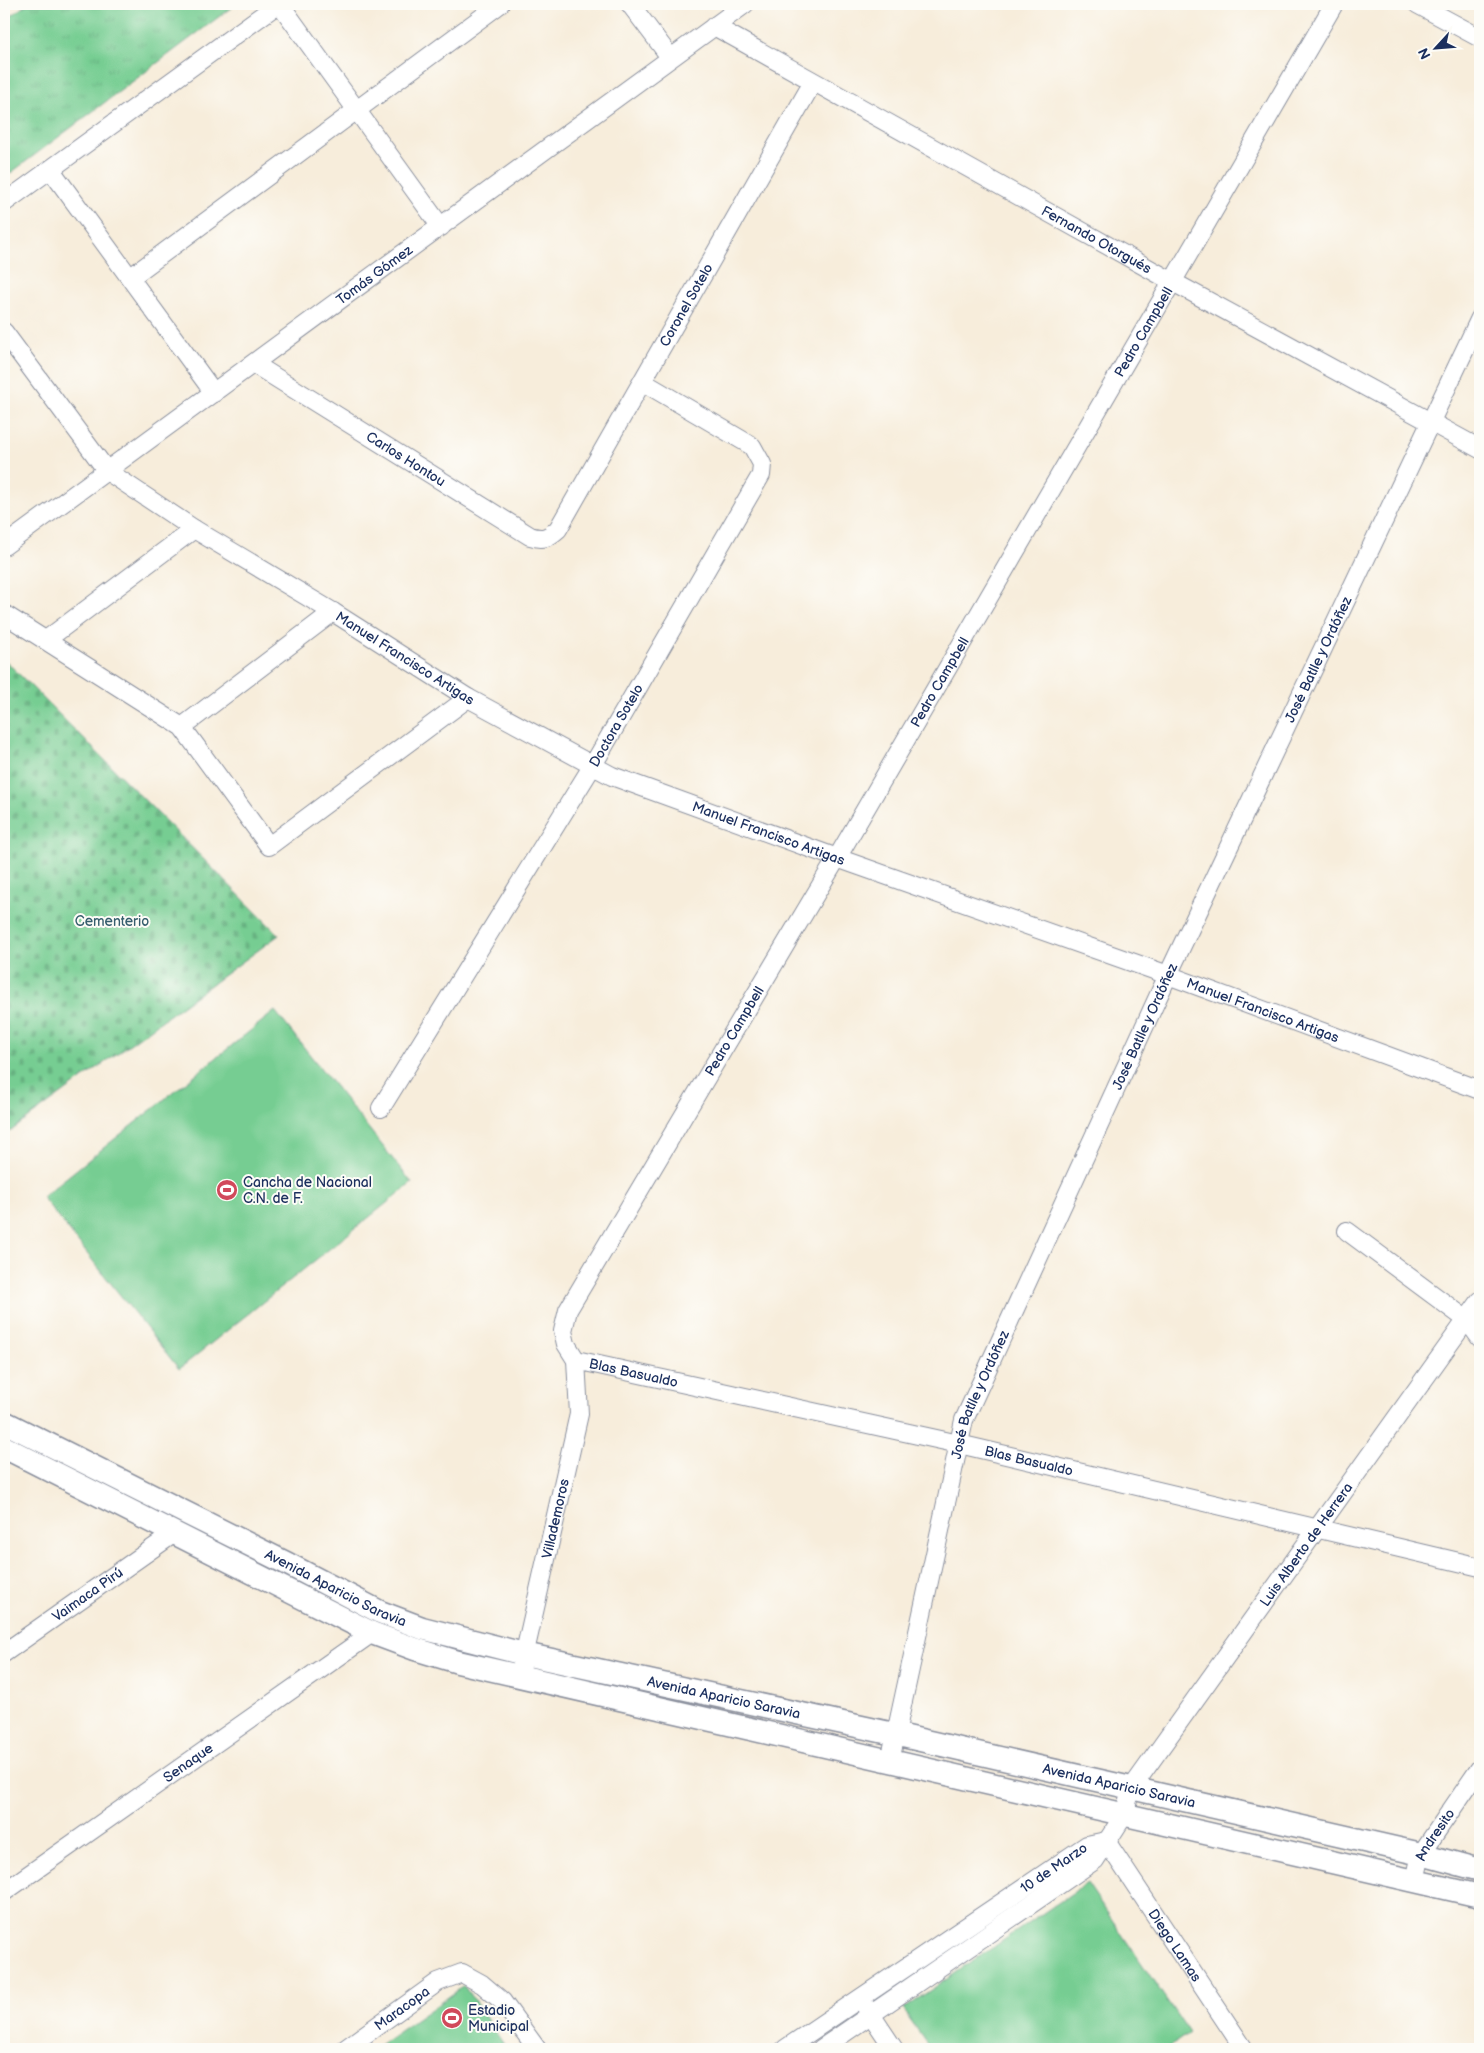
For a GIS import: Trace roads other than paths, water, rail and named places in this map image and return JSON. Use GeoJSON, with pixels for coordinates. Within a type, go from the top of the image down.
{"type":"FeatureCollection","features":[{"type":"Feature","properties":{"kind":"street"},"geometry":{"type":"LineString","coordinates":[[4,203],[279,4],[441,227]]}},
{"type":"Feature","properties":{"kind":"street"},"geometry":{"type":"LineString","coordinates":[[131,277],[500,4]]}},
{"type":"Feature","properties":{"kind":"street"},"geometry":{"type":"LineString","coordinates":[[630,4],[670,57]]}},
{"type":"Feature","properties":{"kind":"street","name":"Tomás Gómez"},"geometry":{"type":"LineString","coordinates":[[4,546],[745,4]]}},
{"type":"Feature","properties":{"kind":"street","name":"Pedro Campbell"},"geometry":{"type":"LineString","coordinates":[[576,1360],[566,1344],[563,1331],[568,1310],[837,858],[1334,4]]}},
{"type":"Feature","properties":{"kind":"street"},"geometry":{"type":"LineString","coordinates":[[1417,4],[1480,38]]}},
{"type":"Feature","properties":{"kind":"street","name":"Fernando Otorgués"},"geometry":{"type":"LineString","coordinates":[[714,26],[1173,282],[1480,449]]}},
{"type":"Feature","properties":{"kind":"street","name":"Coronel Sotelo"},"geometry":{"type":"LineString","coordinates":[[558,529],[813,82]]}},
{"type":"Feature","properties":{"kind":"street"},"geometry":{"type":"LineString","coordinates":[[52,170],[214,393]]}},
{"type":"Feature","properties":{"kind":"street","name":"José Batlle y Ordóñez"},"geometry":{"type":"LineString","coordinates":[[890,1761],[894,1734],[964,1420],[1168,975],[1480,318]]}},
{"type":"Feature","properties":{"kind":"street","name":"Manuel Francisco Artigas"},"geometry":{"type":"LineString","coordinates":[[4,332],[107,471],[194,529],[333,612],[468,698],[612,776],[1168,975],[1480,1090]]}},
{"type":"Feature","properties":{"kind":"street","name":"Carlos Hontou"},"geometry":{"type":"LineString","coordinates":[[254,364],[530,536],[542,540],[558,529]]}},
{"type":"Feature","properties":{"kind":"street","name":"Doctora Sotelo"},"geometry":{"type":"LineString","coordinates":[[381,1108],[592,765],[761,475],[762,464],[752,446],[642,382]]}},
{"type":"Feature","properties":{"kind":"street"},"geometry":{"type":"LineString","coordinates":[[46,640],[194,529]]}},
{"type":"Feature","properties":{"kind":"street"},"geometry":{"type":"LineString","coordinates":[[182,728],[333,612]]}},
{"type":"Feature","properties":{"kind":"street"},"geometry":{"type":"LineString","coordinates":[[4,614],[182,728],[269,846],[468,698]]}},
{"type":"Feature","properties":{"kind":"street"},"geometry":{"type":"LineString","coordinates":[[1347,1231],[1467,1320],[1480,1338]]}},
{"type":"Feature","properties":{"kind":"street","name":"Luis Alberto de Herrera"},"geometry":{"type":"LineString","coordinates":[[1130,1789],[1480,1301]]}},
{"type":"Feature","properties":{"kind":"street","name":"Blas Basualdo"},"geometry":{"type":"LineString","coordinates":[[576,1360],[959,1444],[1480,1567]]}},
{"type":"Feature","properties":{"kind":"street","name":"Villademoros"},"geometry":{"type":"LineString","coordinates":[[519,1676],[579,1414],[576,1360]]}},
{"type":"Feature","properties":{"kind":"street","name":"Avenida Aparicio Saravia"},"geometry":{"type":"LineString","coordinates":[[4,1422],[380,1612],[422,1628],[524,1654],[894,1734],[1421,1854],[1480,1870]]}},
{"type":"Feature","properties":{"kind":"street","name":"Avenida Aparicio Saravia"},"geometry":{"type":"LineString","coordinates":[[4,1447],[172,1534],[372,1633],[415,1649],[458,1662],[1480,1896]]}},
{"type":"Feature","properties":{"kind":"street","name":"Vaimaca Pirú"},"geometry":{"type":"LineString","coordinates":[[4,1653],[172,1534]]}},
{"type":"Feature","properties":{"kind":"street"},"geometry":{"type":"LineString","coordinates":[[415,1649],[422,1628]]}},
{"type":"Feature","properties":{"kind":"street","name":"Senaque"},"geometry":{"type":"LineString","coordinates":[[4,1892],[372,1633]]}},
{"type":"Feature","properties":{"kind":"street","name":"Andresito"},"geometry":{"type":"LineString","coordinates":[[1415,1881],[1421,1854],[1480,1768]]}},
{"type":"Feature","properties":{"kind":"street"},"geometry":{"type":"LineString","coordinates":[[1106,1841],[1124,1815],[1130,1789]]}},
{"type":"Feature","properties":{"kind":"street","name":"10 de Marzo"},"geometry":{"type":"LineString","coordinates":[[785,2049],[1087,1845],[1106,1841]]}},
{"type":"Feature","properties":{"kind":"street","name":"10 de Marzo"},"geometry":{"type":"LineString","coordinates":[[822,2049],[1095,1860],[1106,1841]]}},
{"type":"Feature","properties":{"kind":"street","name":"Diego Lamas"},"geometry":{"type":"LineString","coordinates":[[1106,1841],[1244,2049]]}},
{"type":"Feature","properties":{"kind":"street","name":"Maracopa"},"geometry":{"type":"LineString","coordinates":[[345,2049],[438,1982],[462,1973],[482,1984],[502,2001],[537,2049]]}},
{"type":"Feature","properties":{"kind":"street"},"geometry":{"type":"LineString","coordinates":[[860,1999],[894,2049]]}},
{"type":"Feature","properties":{"kind":"place","name":"Cancha de Nacional C.N. de F."},"geometry":{"type":"Point","coordinates":[227,1190]}},
{"type":"Feature","properties":{"kind":"place","name":"Estadio Municipal"},"geometry":{"type":"Point","coordinates":[452,2018]}},
{"type":"Feature","properties":{"kind":"park label","name":"Cementerio"},"geometry":{"type":"Point","coordinates":[112,921]}}]}
